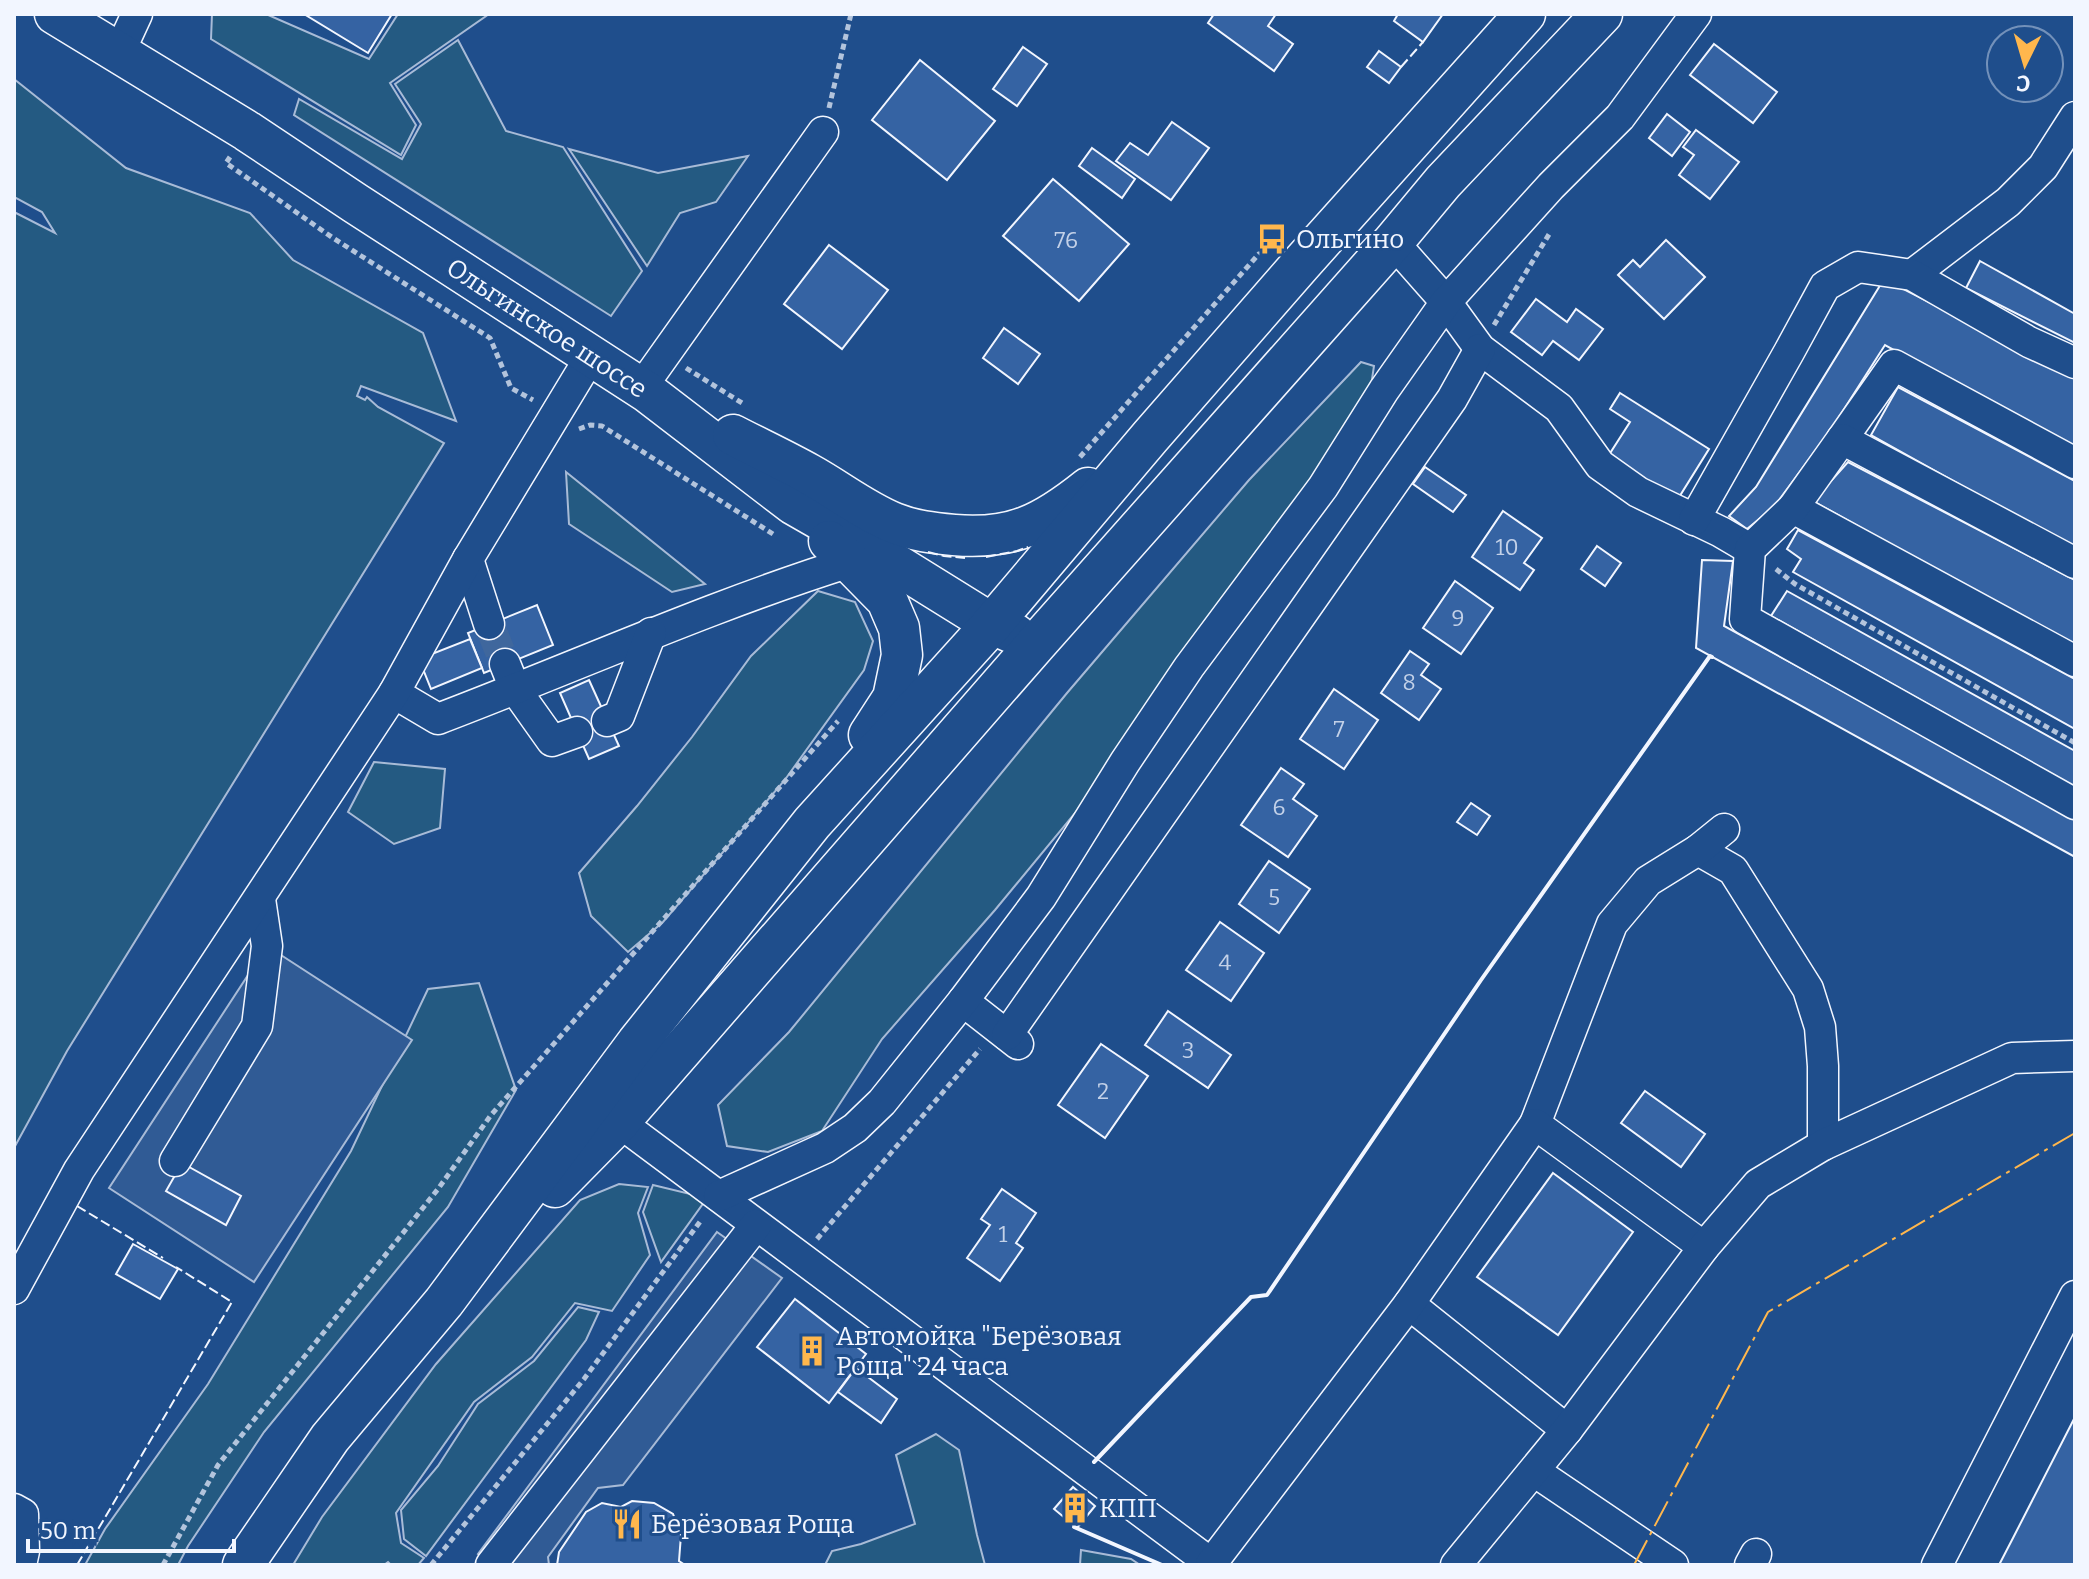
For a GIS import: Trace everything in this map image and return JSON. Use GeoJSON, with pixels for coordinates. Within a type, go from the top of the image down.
{"type":"FeatureCollection","features":[{"type":"Feature","properties":{"kind":"main road","name":"Ольгинское шоссе"},"geometry":{"type":"LineString","coordinates":[[55,14],[247,131],[644,390],[793,504],[992,624],[1036,644]]}},
{"type":"Feature","properties":{"kind":"main road"},"geometry":{"type":"LineString","coordinates":[[243,1565],[330,1438],[444,1302],[637,1043],[812,823],[992,624],[1301,264],[1525,14]]}},
{"type":"Feature","properties":{"kind":"main road"},"geometry":{"type":"LineString","coordinates":[[444,1302],[619,1122],[1443,182],[1602,14]]}},
{"type":"Feature","properties":{"kind":"main road"},"geometry":{"type":"LineString","coordinates":[[644,390],[809,474],[863,507],[895,523],[927,533],[995,536],[1028,526],[1061,510],[1150,437]]}},
{"type":"Feature","properties":{"kind":"main road"},"geometry":{"type":"LineString","coordinates":[[793,504],[837,566],[887,600],[899,628],[902,655],[893,698],[812,823]]}},
{"type":"Feature","properties":{"kind":"street"},"geometry":{"type":"LineString","coordinates":[[119,53],[137,14]]}},
{"type":"Feature","properties":{"kind":"street"},"geometry":{"type":"LineString","coordinates":[[719,1196],[825,1148],[855,1128],[882,1102],[1041,897],[1125,762],[1189,667],[1323,487],[1384,390],[1446,302],[1551,186],[1620,117],[1696,14]]}},
{"type":"Feature","properties":{"kind":"street"},"geometry":{"type":"LineString","coordinates":[[1912,275],[2008,202],[2043,167],[2075,117]]}},
{"type":"Feature","properties":{"kind":"street"},"geometry":{"type":"LineString","coordinates":[[644,390],[665,354],[823,132]]}},
{"type":"Feature","properties":{"kind":"street"},"geometry":{"type":"LineString","coordinates":[[1393,242],[1446,302],[1480,349],[1559,408],[1600,465],[1638,492],[1750,549]]}},
{"type":"Feature","properties":{"kind":"street"},"geometry":{"type":"LineString","coordinates":[[1694,520],[1825,286],[1858,267],[1912,275],[2029,342],[2075,363]]}},
{"type":"Feature","properties":{"kind":"street"},"geometry":{"type":"LineString","coordinates":[[963,1001],[1008,1035],[1452,399],[1480,349]]}},
{"type":"Feature","properties":{"kind":"street"},"geometry":{"type":"LineString","coordinates":[[14,1289],[79,1170],[394,693],[468,559],[591,356]]}},
{"type":"Feature","properties":{"kind":"street"},"geometry":{"type":"LineString","coordinates":[[2075,463],[1894,365],[1793,508],[1750,549],[1745,619],[2075,804]]}},
{"type":"Feature","properties":{"kind":"street"},"geometry":{"type":"LineString","coordinates":[[1842,439],[2075,563]]}},
{"type":"Feature","properties":{"kind":"street"},"geometry":{"type":"LineString","coordinates":[[1793,508],[2075,661]]}},
{"type":"Feature","properties":{"kind":"street"},"geometry":{"type":"LineString","coordinates":[[468,559],[489,624]]}},
{"type":"Feature","properties":{"kind":"street"},"geometry":{"type":"LineString","coordinates":[[394,693],[438,719],[510,677],[651,633],[837,566]]}},
{"type":"Feature","properties":{"kind":"street"},"geometry":{"type":"LineString","coordinates":[[607,721],[619,716],[651,633]]}},
{"type":"Feature","properties":{"kind":"street"},"geometry":{"type":"LineString","coordinates":[[510,677],[552,741],[577,732]]}},
{"type":"Feature","properties":{"kind":"street"},"geometry":{"type":"LineString","coordinates":[[619,1122],[1212,1564],[1409,1304],[1535,1124],[1612,924],[1648,881],[1698,850],[1724,829]]}},
{"type":"Feature","properties":{"kind":"street"},"geometry":{"type":"LineString","coordinates":[[1698,850],[1733,870],[1808,989],[1820,1027],[1823,1145]]}},
{"type":"Feature","properties":{"kind":"street"},"geometry":{"type":"LineString","coordinates":[[175,1161],[257,1026],[267,946],[260,899]]}},
{"type":"Feature","properties":{"kind":"street"},"geometry":{"type":"LineString","coordinates":[[1456,1565],[1567,1430],[1704,1247],[1758,1184],[1823,1145],[2012,1058],[2075,1056]]}},
{"type":"Feature","properties":{"kind":"street"},"geometry":{"type":"LineString","coordinates":[[1535,1124],[1704,1247]]}},
{"type":"Feature","properties":{"kind":"street"},"geometry":{"type":"LineString","coordinates":[[492,1564],[756,1225]]}},
{"type":"Feature","properties":{"kind":"street"},"geometry":{"type":"LineString","coordinates":[[1937,1565],[2075,1296]]}},
{"type":"Feature","properties":{"kind":"street"},"geometry":{"type":"LineString","coordinates":[[1409,1304],[1567,1430]]}},
{"type":"Feature","properties":{"kind":"street"},"geometry":{"type":"LineString","coordinates":[[1534,1471],[1673,1565]]}},
{"type":"Feature","properties":{"kind":"street"},"geometry":{"type":"LineString","coordinates":[[14,1509],[23,1514],[24,1551],[21,1565]]}},
{"type":"Feature","properties":{"kind":"path"},"geometry":{"type":"LineString","coordinates":[[823,132],[851,14]]}},
{"type":"Feature","properties":{"kind":"path"},"geometry":{"type":"LineString","coordinates":[[247,131],[226,163],[333,238],[490,338],[511,388],[579,429],[590,425],[602,426],[785,542],[837,566]]}},
{"type":"Feature","properties":{"kind":"path"},"geometry":{"type":"LineString","coordinates":[[1079,457],[1272,239]]}},
{"type":"Feature","properties":{"kind":"path"},"geometry":{"type":"LineString","coordinates":[[665,354],[746,405]]}},
{"type":"Feature","properties":{"kind":"path"},"geometry":{"type":"LineString","coordinates":[[1750,549],[1795,584],[2075,743]]}},
{"type":"Feature","properties":{"kind":"path"},"geometry":{"type":"LineString","coordinates":[[163,1565],[218,1465],[438,1189],[491,1115],[847,710]]}},
{"type":"Feature","properties":{"kind":"path"},"geometry":{"type":"LineString","coordinates":[[800,1258],[1008,1035]]}},
{"type":"Feature","properties":{"kind":"path"},"geometry":{"type":"LineString","coordinates":[[431,1565],[584,1379],[719,1196]]}},
{"type":"Feature","properties":{"kind":"shaded area"},"geometry":{"type":"Polygon","coordinates":[[[212,14],[266,14],[369,59],[398,14],[489,14],[390,83],[416,125],[401,155],[211,39],[212,14]]]}},
{"type":"Feature","properties":{"kind":"shaded area"},"geometry":{"type":"Polygon","coordinates":[[[458,40],[506,131],[563,147],[642,271],[611,316],[294,115],[299,99],[402,159],[421,124],[395,84],[458,40]]]}},
{"type":"Feature","properties":{"kind":"shaded area"},"geometry":{"type":"Polygon","coordinates":[[[14,79],[126,168],[250,213],[293,260],[423,333],[456,421],[361,386],[357,396],[365,400],[367,397],[378,407],[444,443],[67,1051],[14,1148],[14,212],[55,233],[42,212],[14,197],[14,79]]]}},
{"type":"Feature","properties":{"kind":"shaded area"},"geometry":{"type":"Polygon","coordinates":[[[569,149],[658,173],[748,156],[716,202],[680,213],[647,266],[569,149]]]}},
{"type":"Feature","properties":{"kind":"shaded area"},"geometry":{"type":"Polygon","coordinates":[[[1361,362],[1374,366],[1371,386],[1329,465],[1090,795],[882,1039],[822,1131],[768,1152],[727,1146],[718,1105],[789,1032],[1067,693],[1249,480],[1361,362]]]}},
{"type":"Feature","properties":{"kind":"shaded area"},"geometry":{"type":"Polygon","coordinates":[[[566,472],[705,584],[672,592],[569,524],[566,472]]]}},
{"type":"Feature","properties":{"kind":"shaded area"},"geometry":{"type":"Polygon","coordinates":[[[818,591],[855,602],[873,641],[864,670],[784,781],[663,922],[628,952],[591,916],[579,873],[692,737],[751,656],[818,591]]]}},
{"type":"Feature","properties":{"kind":"shaded area"},"geometry":{"type":"Polygon","coordinates":[[[374,762],[445,769],[440,828],[394,844],[348,812],[374,762]]]}},
{"type":"Feature","properties":{"kind":"shaded area"},"geometry":{"type":"Polygon","coordinates":[[[267,946],[412,1040],[254,1282],[109,1188],[267,946]]]}},
{"type":"Feature","properties":{"kind":"shaded area"},"geometry":{"type":"Polygon","coordinates":[[[479,983],[516,1090],[448,1207],[264,1432],[178,1565],[85,1565],[105,1529],[208,1384],[351,1151],[428,989],[479,983]]]}},
{"type":"Feature","properties":{"kind":"shaded area"},"geometry":{"type":"Polygon","coordinates":[[[619,1184],[648,1187],[638,1213],[650,1255],[612,1311],[575,1303],[532,1357],[474,1402],[396,1513],[401,1543],[424,1558],[418,1565],[391,1565],[388,1562],[384,1565],[293,1565],[322,1517],[436,1364],[580,1200],[619,1184]]]}},
{"type":"Feature","properties":{"kind":"shaded area"},"geometry":{"type":"Polygon","coordinates":[[[653,1185],[707,1198],[661,1262],[643,1212],[653,1185]]]}},
{"type":"Feature","properties":{"kind":"shaded area"},"geometry":{"type":"Polygon","coordinates":[[[717,1232],[782,1278],[623,1485],[598,1488],[548,1557],[549,1565],[494,1565],[478,1554],[717,1232]]]}},
{"type":"Feature","properties":{"kind":"shaded area"},"geometry":{"type":"Polygon","coordinates":[[[578,1307],[599,1312],[586,1340],[426,1556],[404,1539],[401,1510],[438,1466],[478,1404],[534,1361],[578,1307]]]}},
{"type":"Feature","properties":{"kind":"shaded area"},"geometry":{"type":"Polygon","coordinates":[[[936,1434],[959,1450],[985,1565],[825,1565],[832,1551],[915,1524],[896,1455],[936,1434]]]}},
{"type":"Feature","properties":{"kind":"shaded area"},"geometry":{"type":"Polygon","coordinates":[[[1081,1550],[1131,1559],[1140,1565],[1080,1565],[1081,1550]]]}},
{"type":"Feature","properties":{"kind":"building"},"geometry":{"type":"Polygon","coordinates":[[[304,14],[392,14],[368,53],[304,14]]]}},
{"type":"Feature","properties":{"kind":"building"},"geometry":{"type":"Polygon","coordinates":[[[1214,14],[1276,14],[1268,26],[1293,44],[1274,71],[1208,23],[1214,14]]]}},
{"type":"Feature","properties":{"kind":"building"},"geometry":{"type":"Polygon","coordinates":[[[1398,14],[1443,14],[1423,42],[1394,21],[1398,14]]]}},
{"type":"Feature","properties":{"kind":"building"},"geometry":{"type":"Polygon","coordinates":[[[1714,44],[1777,92],[1753,123],[1690,75],[1714,44]]]}},
{"type":"Feature","properties":{"kind":"building"},"geometry":{"type":"Polygon","coordinates":[[[1023,47],[1047,64],[1017,106],[993,89],[1023,47]]]}},
{"type":"Feature","properties":{"kind":"building"},"geometry":{"type":"Polygon","coordinates":[[[1379,51],[1401,67],[1389,83],[1367,67],[1379,51]]]}},
{"type":"Feature","properties":{"kind":"building"},"geometry":{"type":"Polygon","coordinates":[[[920,60],[995,121],[947,180],[872,120],[920,60]]]}},
{"type":"Feature","properties":{"kind":"building"},"geometry":{"type":"Polygon","coordinates":[[[1667,114],[1690,132],[1672,156],[1649,138],[1667,114]]]}},
{"type":"Feature","properties":{"kind":"building"},"geometry":{"type":"Polygon","coordinates":[[[1172,122],[1209,148],[1171,200],[1116,161],[1130,143],[1148,155],[1172,122]]]}},
{"type":"Feature","properties":{"kind":"building"},"geometry":{"type":"Polygon","coordinates":[[[1696,130],[1739,162],[1710,199],[1679,175],[1694,155],[1683,147],[1696,130]]]}},
{"type":"Feature","properties":{"kind":"building"},"geometry":{"type":"Polygon","coordinates":[[[1092,148],[1135,179],[1122,198],[1079,166],[1092,148]]]}},
{"type":"Feature","properties":{"kind":"building"},"geometry":{"type":"Polygon","coordinates":[[[1053,179],[1129,244],[1079,301],[1003,236],[1053,179]]]}},
{"type":"Feature","properties":{"kind":"building"},"geometry":{"type":"Polygon","coordinates":[[[1666,240],[1705,277],[1664,319],[1618,275],[1633,260],[1640,267],[1666,240]]]}},
{"type":"Feature","properties":{"kind":"building"},"geometry":{"type":"Polygon","coordinates":[[[829,245],[888,290],[842,349],[784,304],[829,245]]]}},
{"type":"Feature","properties":{"kind":"building"},"geometry":{"type":"Polygon","coordinates":[[[1980,261],[2075,314],[2075,343],[1966,288],[1980,261]]]}},
{"type":"Feature","properties":{"kind":"building"},"geometry":{"type":"Polygon","coordinates":[[[1884,279],[2075,377],[2075,450],[1885,345],[1832,428],[1774,507],[1747,529],[1729,516],[1756,487],[1884,279]]]}},
{"type":"Feature","properties":{"kind":"building"},"geometry":{"type":"Polygon","coordinates":[[[1536,299],[1567,322],[1576,309],[1603,329],[1579,360],[1553,341],[1542,355],[1511,332],[1536,299]]]}},
{"type":"Feature","properties":{"kind":"building"},"geometry":{"type":"Polygon","coordinates":[[[1004,328],[1040,354],[1018,384],[983,358],[1004,328]]]}},
{"type":"Feature","properties":{"kind":"building"},"geometry":{"type":"Polygon","coordinates":[[[1898,387],[2075,481],[2075,549],[1871,435],[1898,387]]]}},
{"type":"Feature","properties":{"kind":"building"},"geometry":{"type":"Polygon","coordinates":[[[1620,393],[1709,449],[1676,502],[1607,458],[1630,422],[1610,409],[1620,393]]]}},
{"type":"Feature","properties":{"kind":"building"},"geometry":{"type":"Polygon","coordinates":[[[1848,462],[2075,580],[2075,648],[1813,501],[1848,462]]]}},
{"type":"Feature","properties":{"kind":"building"},"geometry":{"type":"Polygon","coordinates":[[[1425,467],[1466,495],[1453,512],[1413,484],[1425,467]]]}},
{"type":"Feature","properties":{"kind":"building"},"geometry":{"type":"Polygon","coordinates":[[[1503,511],[1542,538],[1524,563],[1534,570],[1520,590],[1472,557],[1503,511]]]}},
{"type":"Feature","properties":{"kind":"building"},"geometry":{"type":"Polygon","coordinates":[[[1798,530],[2075,679],[2075,729],[1793,572],[1801,559],[1787,549],[1798,530]]]}},
{"type":"Feature","properties":{"kind":"building"},"geometry":{"type":"Polygon","coordinates":[[[1597,546],[1621,563],[1605,586],[1581,569],[1597,546]]]}},
{"type":"Feature","properties":{"kind":"building"},"geometry":{"type":"Polygon","coordinates":[[[1702,560],[1733,561],[1724,626],[2075,818],[2075,857],[1696,648],[1702,560]]]}},
{"type":"Feature","properties":{"kind":"building"},"geometry":{"type":"Polygon","coordinates":[[[1455,581],[1493,608],[1461,654],[1423,628],[1455,581]]]}},
{"type":"Feature","properties":{"kind":"building"},"geometry":{"type":"Polygon","coordinates":[[[1787,591],[2075,751],[2075,787],[1771,616],[1787,591]]]}},
{"type":"Feature","properties":{"kind":"building"},"geometry":{"type":"Polygon","coordinates":[[[537,605],[553,645],[484,673],[468,633],[537,605]]]}},
{"type":"Feature","properties":{"kind":"building"},"geometry":{"type":"Polygon","coordinates":[[[470,639],[482,668],[431,689],[419,659],[470,639]]]}},
{"type":"Feature","properties":{"kind":"building"},"geometry":{"type":"Polygon","coordinates":[[[1410,651],[1429,664],[1421,675],[1441,689],[1419,720],[1381,693],[1410,651]]]}},
{"type":"Feature","properties":{"kind":"building"},"geometry":{"type":"Polygon","coordinates":[[[589,680],[619,746],[589,759],[560,693],[589,680]]]}},
{"type":"Feature","properties":{"kind":"building"},"geometry":{"type":"Polygon","coordinates":[[[1334,689],[1378,720],[1344,769],[1300,739],[1334,689]]]}},
{"type":"Feature","properties":{"kind":"building"},"geometry":{"type":"Polygon","coordinates":[[[1281,768],[1304,784],[1293,799],[1317,816],[1288,857],[1241,825],[1281,768]]]}},
{"type":"Feature","properties":{"kind":"building"},"geometry":{"type":"Polygon","coordinates":[[[1471,803],[1490,816],[1477,835],[1457,822],[1471,803]]]}},
{"type":"Feature","properties":{"kind":"building"},"geometry":{"type":"Polygon","coordinates":[[[1269,861],[1310,889],[1279,933],[1239,904],[1269,861]]]}},
{"type":"Feature","properties":{"kind":"building"},"geometry":{"type":"Polygon","coordinates":[[[1220,922],[1264,953],[1231,1001],[1186,970],[1220,922]]]}},
{"type":"Feature","properties":{"kind":"building"},"geometry":{"type":"Polygon","coordinates":[[[1168,1011],[1231,1055],[1208,1088],[1145,1045],[1168,1011]]]}},
{"type":"Feature","properties":{"kind":"building"},"geometry":{"type":"Polygon","coordinates":[[[1101,1044],[1148,1076],[1105,1138],[1058,1105],[1101,1044]]]}},
{"type":"Feature","properties":{"kind":"building"},"geometry":{"type":"Polygon","coordinates":[[[1645,1091],[1705,1134],[1681,1167],[1621,1123],[1645,1091]]]}},
{"type":"Feature","properties":{"kind":"building"},"geometry":{"type":"Polygon","coordinates":[[[182,1163],[241,1196],[226,1225],[166,1191],[182,1163]]]}},
{"type":"Feature","properties":{"kind":"building"},"geometry":{"type":"Polygon","coordinates":[[[1553,1173],[1633,1232],[1558,1335],[1477,1277],[1553,1173]]]}},
{"type":"Feature","properties":{"kind":"building"},"geometry":{"type":"Polygon","coordinates":[[[1002,1189],[1036,1213],[1016,1243],[1023,1248],[1000,1281],[967,1258],[990,1225],[981,1219],[1002,1189]]]}},
{"type":"Feature","properties":{"kind":"building"},"geometry":{"type":"Polygon","coordinates":[[[133,1244],[178,1269],[160,1299],[116,1274],[133,1244]]]}},
{"type":"Feature","properties":{"kind":"building","name":"Автомойка \"Берёзовая Роща\" 24 часа"},"geometry":{"type":"Polygon","coordinates":[[[795,1299],[866,1354],[829,1403],[757,1347],[795,1299]]]}},
{"type":"Feature","properties":{"kind":"building"},"geometry":{"type":"Polygon","coordinates":[[[856,1368],[897,1399],[881,1423],[838,1392],[856,1368]]]}},
{"type":"Feature","properties":{"kind":"building"},"geometry":{"type":"Polygon","coordinates":[[[2075,1417],[2075,1565],[1999,1565],[2013,1538],[2075,1417]]]}},
{"type":"Feature","properties":{"kind":"building","name":"КПП"},"geometry":{"type":"Polygon","coordinates":[[[1073,1487],[1095,1506],[1077,1528],[1054,1509],[1073,1487]]]}},
{"type":"Feature","properties":{"kind":"building","name":"Берёзовая Роща"},"geometry":{"type":"Polygon","coordinates":[[[632,1501],[654,1503],[673,1514],[681,1535],[679,1561],[685,1565],[557,1565],[559,1552],[586,1512],[602,1503],[621,1507],[632,1501]]]}},
{"type":"Feature","properties":{"kind":"tunnel"},"geometry":{"type":"LineString","coordinates":[[489,624],[505,664]]}},
{"type":"Feature","properties":{"kind":"fence"},"geometry":{"type":"LineString","coordinates":[[1401,67],[1423,42]]}},
{"type":"Feature","properties":{"kind":"fence"},"geometry":{"type":"LineString","coordinates":[[986,557],[1028,547]]}},
{"type":"Feature","properties":{"kind":"fence"},"geometry":{"type":"LineString","coordinates":[[928,552],[965,558]]}},
{"type":"Feature","properties":{"kind":"fence"},"geometry":{"type":"LineString","coordinates":[[77,1206],[163,1258]]}},
{"type":"Feature","properties":{"kind":"fence"},"geometry":{"type":"LineString","coordinates":[[77,1565],[232,1302],[176,1267]]}},
{"type":"Feature","properties":{"kind":"wall"},"geometry":{"type":"LineString","coordinates":[[1094,1462],[1251,1297],[1267,1295],[1481,980],[1712,657]]}},
{"type":"Feature","properties":{"kind":"wall"},"geometry":{"type":"LineString","coordinates":[[1074,1527],[1162,1565]]}},
{"type":"Feature","properties":{"kind":"power"},"geometry":{"type":"LineString","coordinates":[[1634,1565],[1768,1312],[2075,1133]]}},
{"type":"Feature","properties":{"kind":"place","name":"Ольгино"},"geometry":{"type":"Point","coordinates":[1272,239]}},
{"type":"Feature","properties":{"kind":"place","name":"Автомойка \"Берёзовая Роща\" 24 часа"},"geometry":{"type":"Point","coordinates":[812,1351]}},
{"type":"Feature","properties":{"kind":"place","name":"КПП"},"geometry":{"type":"Point","coordinates":[1075,1508]}},
{"type":"Feature","properties":{"kind":"place","name":"Берёзовая Роща"},"geometry":{"type":"Point","coordinates":[627,1524]}}]}
